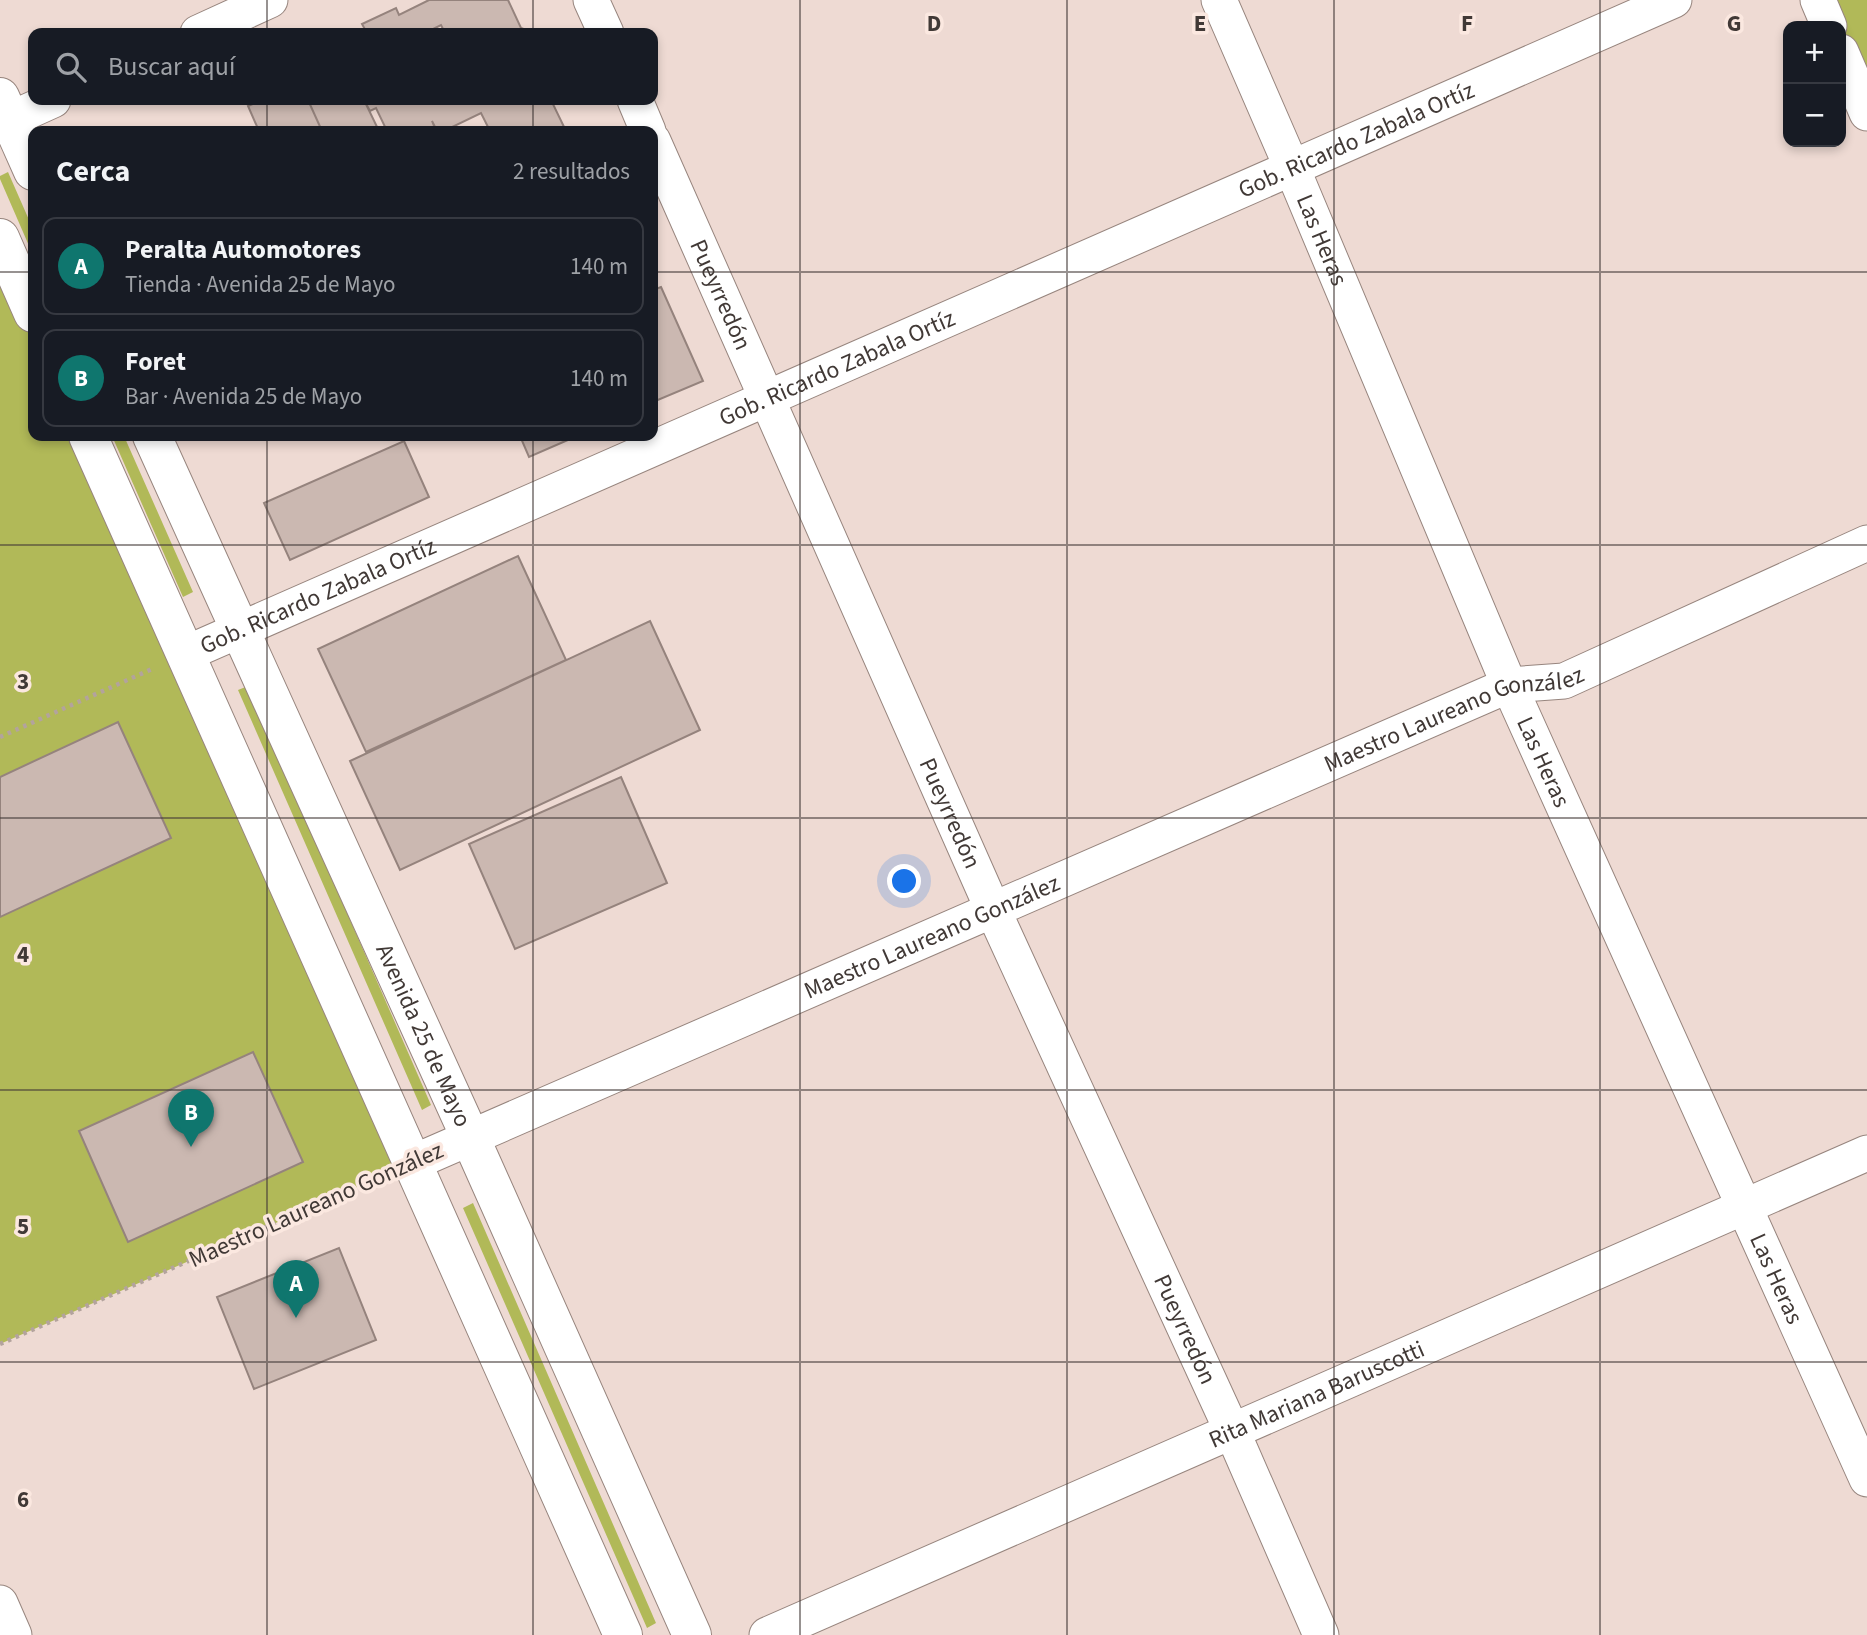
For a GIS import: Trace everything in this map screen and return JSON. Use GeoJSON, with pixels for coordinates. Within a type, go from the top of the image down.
{"type":"FeatureCollection","features":[{"type":"Feature","properties":{"kind":"main road"},"geometry":{"type":"LineString","coordinates":[[3,113],[28,161]]}},
{"type":"Feature","properties":{"kind":"main road"},"geometry":{"type":"LineString","coordinates":[[0,238],[28,302]]}},
{"type":"Feature","properties":{"kind":"main road"},"geometry":{"type":"LineString","coordinates":[[90,441],[623,1635]]}},
{"type":"Feature","properties":{"kind":"main road","name":"Avenida 25 de Mayo"},"geometry":{"type":"LineString","coordinates":[[154,441],[692,1635]]}},
{"type":"Feature","properties":{"kind":"street"},"geometry":{"type":"LineString","coordinates":[[209,28],[270,0]]}},
{"type":"Feature","properties":{"kind":"street"},"geometry":{"type":"LineString","coordinates":[[591,0],[604,28]]}},
{"type":"Feature","properties":{"kind":"street","name":"Las Heras"},"geometry":{"type":"LineString","coordinates":[[1219,0],[1509,685],[1867,1479]]}},
{"type":"Feature","properties":{"kind":"street","name":"Gob. Ricardo Zabala Ortíz"},"geometry":{"type":"LineString","coordinates":[[185,654],[1674,0]]}},
{"type":"Feature","properties":{"kind":"street"},"geometry":{"type":"LineString","coordinates":[[1818,0],[1827,21]]}},
{"type":"Feature","properties":{"kind":"street"},"geometry":{"type":"LineString","coordinates":[[1846,64],[1867,113]]}},
{"type":"Feature","properties":{"kind":"street"},"geometry":{"type":"LineString","coordinates":[[3,113],[34,105]]}},
{"type":"Feature","properties":{"kind":"street"},"geometry":{"type":"LineString","coordinates":[[637,105],[646,126]]}},
{"type":"Feature","properties":{"kind":"street","name":"Pueyrredón"},"geometry":{"type":"LineString","coordinates":[[658,153],[993,910],[1232,1431],[1321,1635]]}},
{"type":"Feature","properties":{"kind":"street","name":"Maestro Laureano González"},"geometry":{"type":"LineString","coordinates":[[412,1163],[1509,685],[1564,681],[1867,543]]}},
{"type":"Feature","properties":{"kind":"street","name":"Rita Mariana Baruscotti"},"geometry":{"type":"LineString","coordinates":[[767,1635],[1867,1153]]}},
{"type":"Feature","properties":{"kind":"street"},"geometry":{"type":"LineString","coordinates":[[0,1602],[14,1635]]}},
{"type":"Feature","properties":{"kind":"path","name":"Gob. Ricardo Zabala Ortíz"},"geometry":{"type":"LineString","coordinates":[[0,737],[185,654]]}},
{"type":"Feature","properties":{"kind":"path","name":"Maestro Laureano González"},"geometry":{"type":"LineString","coordinates":[[0,1344],[412,1163]]}},
{"type":"Feature","properties":{"kind":"green space"},"geometry":{"type":"Polygon","coordinates":[[[1816,0],[1867,0],[1867,116],[1846,68],[1846,21],[1825,21],[1816,0]]]}},
{"type":"Feature","properties":{"kind":"green space"},"geometry":{"type":"Polygon","coordinates":[[[8,172],[28,218],[28,243],[0,179],[0,176],[8,172]]]}},
{"type":"Feature","properties":{"kind":"green space"},"geometry":{"type":"Polygon","coordinates":[[[0,231],[28,295],[28,441],[93,441],[412,1163],[0,1344],[0,231]]]}},
{"type":"Feature","properties":{"kind":"green space"},"geometry":{"type":"Polygon","coordinates":[[[114,441],[126,441],[193,592],[183,597],[114,441]]]}},
{"type":"Feature","properties":{"kind":"green space"},"geometry":{"type":"Polygon","coordinates":[[[248,686],[431,1105],[422,1110],[238,690],[248,686]]]}},
{"type":"Feature","properties":{"kind":"green space"},"geometry":{"type":"Polygon","coordinates":[[[473,1203],[656,1623],[647,1628],[463,1208],[473,1203]]]}},
{"type":"Feature","properties":{"kind":"building"},"geometry":{"type":"Polygon","coordinates":[[[429,0],[508,0],[521,28],[442,28],[441,25],[435,28],[364,28],[362,24],[396,8],[399,15],[429,0]]]}},
{"type":"Feature","properties":{"kind":"building"},"geometry":{"type":"Polygon","coordinates":[[[310,105],[320,126],[257,126],[248,106],[310,105]]]}},
{"type":"Feature","properties":{"kind":"building"},"geometry":{"type":"Polygon","coordinates":[[[310,105],[366,105],[377,126],[320,126],[310,105]]]}},
{"type":"Feature","properties":{"kind":"building"},"geometry":{"type":"Polygon","coordinates":[[[367,105],[553,105],[564,126],[488,126],[481,113],[454,126],[434,126],[432,121],[434,126],[385,126],[376,108],[370,111],[367,105]]]}},
{"type":"Feature","properties":{"kind":"building"},"geometry":{"type":"Polygon","coordinates":[[[661,287],[703,381],[658,400],[658,288],[661,287]]]}},
{"type":"Feature","properties":{"kind":"building"},"geometry":{"type":"Polygon","coordinates":[[[404,441],[429,497],[290,560],[264,503],[404,441]]]}},
{"type":"Feature","properties":{"kind":"building"},"geometry":{"type":"Polygon","coordinates":[[[522,441],[566,441],[529,457],[522,441]]]}},
{"type":"Feature","properties":{"kind":"building"},"geometry":{"type":"Polygon","coordinates":[[[518,556],[566,660],[366,752],[318,649],[518,556]]]}},
{"type":"Feature","properties":{"kind":"building"},"geometry":{"type":"Polygon","coordinates":[[[650,621],[700,730],[400,870],[350,761],[650,621]]]}},
{"type":"Feature","properties":{"kind":"building"},"geometry":{"type":"Polygon","coordinates":[[[118,722],[171,838],[0,917],[0,777],[118,722]]]}},
{"type":"Feature","properties":{"kind":"building"},"geometry":{"type":"Polygon","coordinates":[[[621,777],[667,883],[515,949],[469,844],[621,777]]]}},
{"type":"Feature","properties":{"kind":"building"},"geometry":{"type":"Polygon","coordinates":[[[253,1052],[303,1162],[128,1242],[79,1131],[253,1052]]]}},
{"type":"Feature","properties":{"kind":"building"},"geometry":{"type":"Polygon","coordinates":[[[339,1248],[376,1340],[254,1389],[217,1297],[339,1248]]]}},
{"type":"Feature","properties":{"kind":"place","name":"Foret"},"geometry":{"type":"Point","coordinates":[191,1147]}},
{"type":"Feature","properties":{"kind":"place","name":"Peralta Automotores"},"geometry":{"type":"Point","coordinates":[296,1318]}}]}
